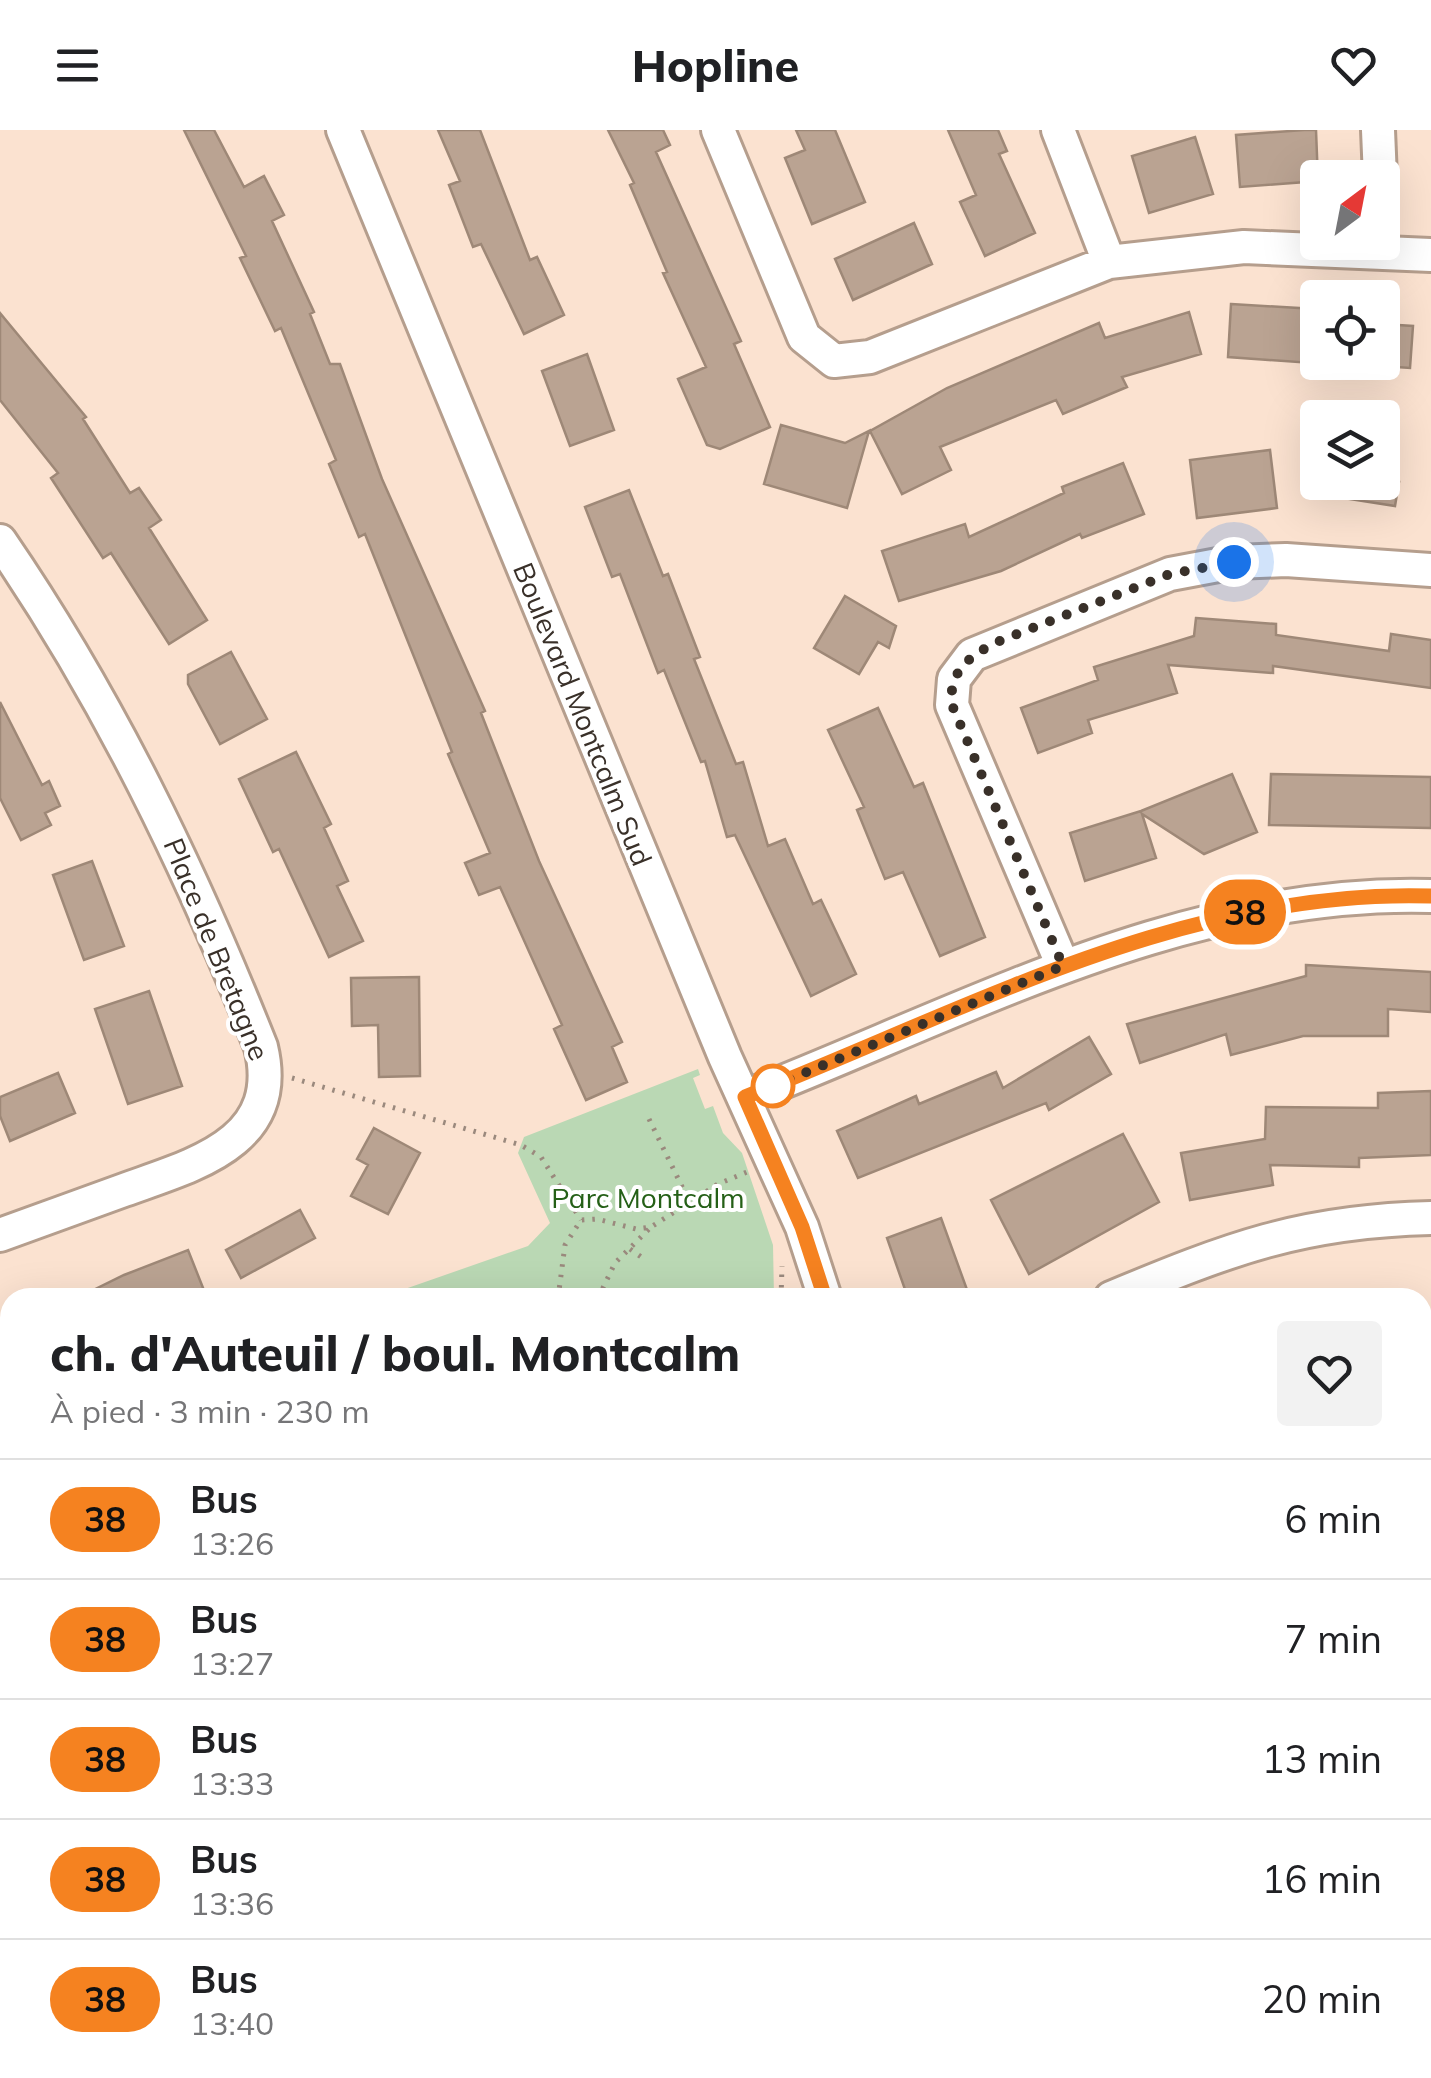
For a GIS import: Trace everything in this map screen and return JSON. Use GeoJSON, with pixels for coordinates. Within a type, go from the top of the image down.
{"type":"FeatureCollection","features":[{"type":"Feature","properties":{"kind":"street","name":"Boulevard Montcalm Sud"},"geometry":{"type":"LineString","coordinates":[[342,130],[637,847],[802,1227],[822,1288]]}},
{"type":"Feature","properties":{"kind":"street"},"geometry":{"type":"LineString","coordinates":[[718,130],[798,326],[813,347],[834,360],[870,358],[1110,262],[1244,247],[1300,247]]}},
{"type":"Feature","properties":{"kind":"street"},"geometry":{"type":"LineString","coordinates":[[1058,130],[1110,262]]}},
{"type":"Feature","properties":{"kind":"street"},"geometry":{"type":"LineString","coordinates":[[1378,130],[1379,160]]}},
{"type":"Feature","properties":{"kind":"street"},"geometry":{"type":"LineString","coordinates":[[1400,250],[1431,255]]}},
{"type":"Feature","properties":{"kind":"street","name":"Place de Bretagne"},"geometry":{"type":"LineString","coordinates":[[0,541],[64,639],[159,807],[254,1029],[266,1078],[255,1114],[220,1153],[0,1235]]}},
{"type":"Feature","properties":{"kind":"street"},"geometry":{"type":"LineString","coordinates":[[1063,966],[952,705],[954,679],[972,655],[1151,581],[1198,568],[1286,560],[1431,570]]}},
{"type":"Feature","properties":{"kind":"street"},"geometry":{"type":"LineString","coordinates":[[745,1097],[1063,966],[1156,934],[1244,912],[1342,898],[1431,896]]}},
{"type":"Feature","properties":{"kind":"street"},"geometry":{"type":"LineString","coordinates":[[1137,1288],[1280,1234],[1355,1222],[1431,1218]]}},
{"type":"Feature","properties":{"kind":"path"},"geometry":{"type":"LineString","coordinates":[[280,1075],[521,1145],[541,1157],[580,1220]]}},
{"type":"Feature","properties":{"kind":"path"},"geometry":{"type":"LineString","coordinates":[[649,1119],[689,1200]]}},
{"type":"Feature","properties":{"kind":"path"},"geometry":{"type":"LineString","coordinates":[[603,1288],[615,1263],[651,1226],[689,1200],[758,1168]]}},
{"type":"Feature","properties":{"kind":"path"},"geometry":{"type":"LineString","coordinates":[[580,1220],[597,1219],[636,1230],[651,1226]]}},
{"type":"Feature","properties":{"kind":"path"},"geometry":{"type":"LineString","coordinates":[[559,1288],[565,1246],[580,1220]]}},
{"type":"Feature","properties":{"kind":"path"},"geometry":{"type":"LineString","coordinates":[[630,1248],[644,1259]]}},
{"type":"Feature","properties":{"kind":"green space","name":"Parc Montcalm"},"geometry":{"type":"Polygon","coordinates":[[[698,1069],[700,1075],[693,1078],[705,1109],[713,1106],[723,1133],[742,1153],[773,1245],[774,1288],[408,1288],[528,1246],[550,1223],[518,1153],[524,1137],[698,1069]]]}},
{"type":"Feature","properties":{"kind":"building"},"geometry":{"type":"Polygon","coordinates":[[[184,130],[214,130],[244,187],[264,176],[284,215],[272,221],[314,312],[310,314],[330,364],[340,364],[382,479],[485,711],[481,713],[539,861],[622,1042],[612,1047],[627,1082],[586,1100],[554,1029],[562,1025],[500,887],[479,895],[465,863],[490,853],[448,754],[452,752],[365,534],[359,537],[329,464],[336,460],[281,328],[275,331],[240,258],[246,256],[184,130]]]}},
{"type":"Feature","properties":{"kind":"building"},"geometry":{"type":"Polygon","coordinates":[[[438,130],[480,130],[530,260],[537,257],[564,315],[524,334],[481,244],[473,247],[449,185],[460,181],[438,130]]]}},
{"type":"Feature","properties":{"kind":"building"},"geometry":{"type":"Polygon","coordinates":[[[608,130],[663,130],[670,145],[656,152],[741,341],[734,344],[770,427],[720,449],[707,445],[678,379],[706,367],[663,273],[667,272],[630,185],[634,183],[608,130]]]}},
{"type":"Feature","properties":{"kind":"building"},"geometry":{"type":"Polygon","coordinates":[[[796,130],[835,130],[865,202],[812,224],[785,158],[805,150],[796,130]]]}},
{"type":"Feature","properties":{"kind":"building"},"geometry":{"type":"Polygon","coordinates":[[[948,130],[998,130],[1007,151],[999,154],[1035,233],[985,256],[960,202],[976,195],[948,130]]]}},
{"type":"Feature","properties":{"kind":"building"},"geometry":{"type":"Polygon","coordinates":[[[1316,130],[1317,160],[1300,160],[1300,182],[1240,187],[1236,135],[1316,130]]]}},
{"type":"Feature","properties":{"kind":"building"},"geometry":{"type":"Polygon","coordinates":[[[1195,137],[1213,194],[1149,213],[1132,156],[1195,137]]]}},
{"type":"Feature","properties":{"kind":"building"},"geometry":{"type":"Polygon","coordinates":[[[914,223],[932,264],[853,300],[835,259],[914,223]]]}},
{"type":"Feature","properties":{"kind":"building"},"geometry":{"type":"Polygon","coordinates":[[[1231,304],[1300,308],[1300,362],[1228,357],[1231,304]]]}},
{"type":"Feature","properties":{"kind":"building"},"geometry":{"type":"Polygon","coordinates":[[[1189,312],[1201,354],[1122,377],[1127,387],[1063,414],[1056,400],[940,447],[951,470],[902,494],[870,431],[947,388],[1099,323],[1105,338],[1189,312]]]}},
{"type":"Feature","properties":{"kind":"building"},"geometry":{"type":"Polygon","coordinates":[[[0,313],[86,417],[83,419],[130,493],[139,488],[161,520],[149,528],[207,620],[169,644],[111,553],[103,558],[51,478],[58,473],[0,400],[0,313]]]}},
{"type":"Feature","properties":{"kind":"building"},"geometry":{"type":"Polygon","coordinates":[[[1400,325],[1413,326],[1410,368],[1400,367],[1400,325]]]}},
{"type":"Feature","properties":{"kind":"building"},"geometry":{"type":"Polygon","coordinates":[[[587,354],[614,430],[570,446],[542,371],[587,354]]]}},
{"type":"Feature","properties":{"kind":"building"},"geometry":{"type":"Polygon","coordinates":[[[781,425],[845,443],[869,431],[847,508],[764,484],[781,425]]]}},
{"type":"Feature","properties":{"kind":"building"},"geometry":{"type":"Polygon","coordinates":[[[1270,450],[1277,508],[1197,518],[1190,460],[1270,450]]]}},
{"type":"Feature","properties":{"kind":"building"},"geometry":{"type":"Polygon","coordinates":[[[1123,463],[1144,514],[1082,538],[1080,534],[1001,571],[899,601],[882,551],[965,524],[969,537],[1064,493],[1062,487],[1123,463]]]}},
{"type":"Feature","properties":{"kind":"building"},"geometry":{"type":"Polygon","coordinates":[[[629,490],[663,576],[668,574],[700,657],[694,659],[736,764],[743,762],[768,846],[785,839],[813,904],[821,900],[856,974],[811,996],[735,835],[727,837],[705,761],[701,762],[664,670],[658,673],[620,574],[612,577],[585,507],[629,490]]]}},
{"type":"Feature","properties":{"kind":"building"},"geometry":{"type":"Polygon","coordinates":[[[1356,500],[1396,500],[1395,506],[1356,500]]]}},
{"type":"Feature","properties":{"kind":"building"},"geometry":{"type":"Polygon","coordinates":[[[845,596],[896,626],[889,648],[878,642],[859,674],[814,648],[845,596]]]}},
{"type":"Feature","properties":{"kind":"building"},"geometry":{"type":"Polygon","coordinates":[[[1196,618],[1276,624],[1276,635],[1389,651],[1391,634],[1431,640],[1431,688],[1273,666],[1273,673],[1168,665],[1177,693],[1088,720],[1092,733],[1038,753],[1021,708],[1098,680],[1094,667],[1194,636],[1196,618]]]}},
{"type":"Feature","properties":{"kind":"building"},"geometry":{"type":"Polygon","coordinates":[[[231,652],[267,719],[220,744],[188,684],[188,675],[231,652]]]}},
{"type":"Feature","properties":{"kind":"building"},"geometry":{"type":"Polygon","coordinates":[[[0,702],[42,785],[49,781],[60,806],[45,813],[51,825],[21,840],[0,798],[0,702]]]}},
{"type":"Feature","properties":{"kind":"building"},"geometry":{"type":"Polygon","coordinates":[[[878,708],[914,787],[923,783],[985,937],[940,956],[903,872],[885,879],[857,810],[864,807],[828,730],[878,708]]]}},
{"type":"Feature","properties":{"kind":"building"},"geometry":{"type":"Polygon","coordinates":[[[296,752],[331,824],[324,828],[348,881],[337,886],[363,941],[329,957],[279,849],[273,852],[239,779],[296,752]]]}},
{"type":"Feature","properties":{"kind":"building"},"geometry":{"type":"Polygon","coordinates":[[[1232,774],[1257,832],[1204,854],[1142,814],[1156,858],[1085,881],[1070,833],[1141,811],[1232,774]]]}},
{"type":"Feature","properties":{"kind":"building"},"geometry":{"type":"Polygon","coordinates":[[[1271,774],[1431,777],[1431,828],[1269,825],[1271,774]]]}},
{"type":"Feature","properties":{"kind":"building"},"geometry":{"type":"Polygon","coordinates":[[[92,861],[124,946],[84,960],[53,875],[92,861]]]}},
{"type":"Feature","properties":{"kind":"building"},"geometry":{"type":"Polygon","coordinates":[[[1306,965],[1431,972],[1431,1012],[1388,1009],[1388,1036],[1303,1036],[1231,1055],[1226,1034],[1140,1063],[1127,1024],[1306,976],[1306,965]]]}},
{"type":"Feature","properties":{"kind":"building"},"geometry":{"type":"Polygon","coordinates":[[[419,977],[420,1076],[379,1077],[378,1025],[352,1026],[351,978],[419,977]]]}},
{"type":"Feature","properties":{"kind":"building"},"geometry":{"type":"Polygon","coordinates":[[[149,991],[182,1086],[128,1104],[95,1009],[149,991]]]}},
{"type":"Feature","properties":{"kind":"building"},"geometry":{"type":"Polygon","coordinates":[[[1089,1037],[1111,1074],[1049,1110],[1046,1103],[858,1178],[837,1131],[916,1096],[919,1104],[996,1072],[1003,1088],[1089,1037]]]}},
{"type":"Feature","properties":{"kind":"building"},"geometry":{"type":"Polygon","coordinates":[[[58,1073],[75,1113],[10,1141],[0,1116],[0,1097],[58,1073]]]}},
{"type":"Feature","properties":{"kind":"building"},"geometry":{"type":"Polygon","coordinates":[[[1431,1091],[1431,1155],[1359,1158],[1359,1167],[1270,1165],[1273,1185],[1190,1200],[1181,1153],[1265,1139],[1266,1107],[1378,1108],[1378,1093],[1431,1091]]]}},
{"type":"Feature","properties":{"kind":"building"},"geometry":{"type":"Polygon","coordinates":[[[374,1128],[420,1153],[388,1214],[351,1196],[368,1165],[357,1159],[374,1128]]]}},
{"type":"Feature","properties":{"kind":"building"},"geometry":{"type":"Polygon","coordinates":[[[1123,1134],[1159,1202],[1029,1274],[991,1200],[1123,1134]]]}},
{"type":"Feature","properties":{"kind":"building"},"geometry":{"type":"Polygon","coordinates":[[[300,1210],[315,1238],[241,1278],[226,1250],[300,1210]]]}},
{"type":"Feature","properties":{"kind":"building"},"geometry":{"type":"Polygon","coordinates":[[[941,1218],[966,1288],[904,1288],[887,1238],[941,1218]]]}},
{"type":"Feature","properties":{"kind":"building"},"geometry":{"type":"Polygon","coordinates":[[[188,1250],[203,1288],[97,1288],[188,1250]]]}},
{"type":"Feature","properties":{"kind":"bus line","name":"38"},"geometry":{"type":"LineString","coordinates":[[823,1288],[802,1227],[745,1097],[1063,966],[1156,934],[1244,912],[1310,902],[1431,896]]}},
{"type":"Feature","properties":{"kind":"route"},"geometry":{"type":"LineString","coordinates":[[773,1086],[1063,966],[952,705],[954,679],[972,655],[997,642],[1170,574],[1234,562]]}}]}
